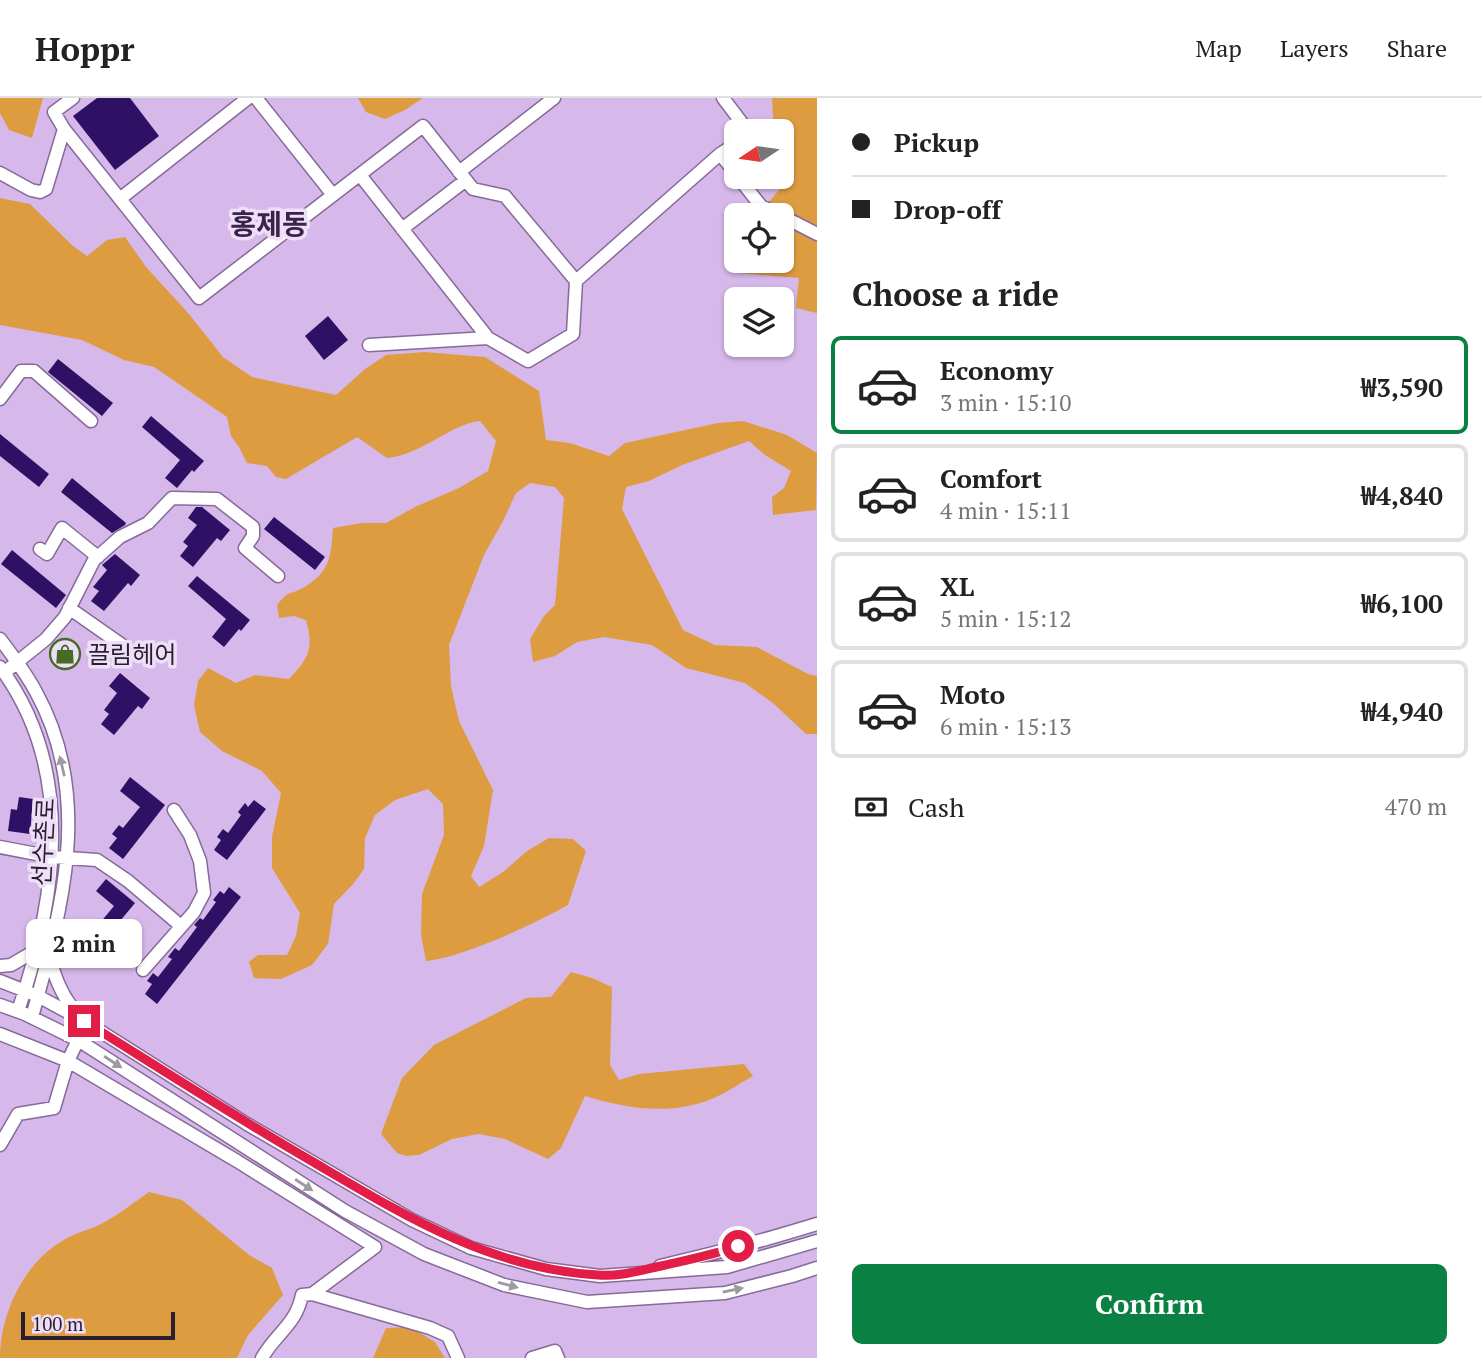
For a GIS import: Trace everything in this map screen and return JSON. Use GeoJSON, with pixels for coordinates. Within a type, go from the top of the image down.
{"type":"FeatureCollection","features":[{"type":"Feature","properties":{"kind":"street"},"geometry":{"type":"LineString","coordinates":[[73,98],[54,112],[64,129],[199,298],[423,126],[472,189],[505,196],[576,281],[573,334],[528,361],[488,338],[360,175]]}},
{"type":"Feature","properties":{"kind":"street"},"geometry":{"type":"LineString","coordinates":[[121,198],[248,98]]}},
{"type":"Feature","properties":{"kind":"street"},"geometry":{"type":"LineString","coordinates":[[256,98],[332,195]]}},
{"type":"Feature","properties":{"kind":"street"},"geometry":{"type":"LineString","coordinates":[[402,229],[554,98]]}},
{"type":"Feature","properties":{"kind":"street"},"geometry":{"type":"LineString","coordinates":[[723,98],[739,119]]}},
{"type":"Feature","properties":{"kind":"street"},"geometry":{"type":"LineString","coordinates":[[0,173],[31,190],[40,192],[46,189],[64,129]]}},
{"type":"Feature","properties":{"kind":"street"},"geometry":{"type":"LineString","coordinates":[[576,281],[724,151]]}},
{"type":"Feature","properties":{"kind":"street"},"geometry":{"type":"LineString","coordinates":[[720,154],[724,159]]}},
{"type":"Feature","properties":{"kind":"street"},"geometry":{"type":"LineString","coordinates":[[747,189],[759,203]]}},
{"type":"Feature","properties":{"kind":"street"},"geometry":{"type":"LineString","coordinates":[[794,222],[817,234]]}},
{"type":"Feature","properties":{"kind":"street"},"geometry":{"type":"LineString","coordinates":[[369,345],[488,338]]}},
{"type":"Feature","properties":{"kind":"street"},"geometry":{"type":"LineString","coordinates":[[0,399],[21,371],[34,371],[91,421]]}},
{"type":"Feature","properties":{"kind":"street"},"geometry":{"type":"LineString","coordinates":[[2,669],[18,663],[46,639],[69,608],[98,557],[120,537],[148,523],[172,498],[217,499],[253,527],[253,536],[244,548],[278,576]]}},
{"type":"Feature","properties":{"kind":"street"},"geometry":{"type":"LineString","coordinates":[[40,549],[47,554],[62,528],[98,557]]}},
{"type":"Feature","properties":{"kind":"street"},"geometry":{"type":"LineString","coordinates":[[69,608],[129,650]]}},
{"type":"Feature","properties":{"kind":"street","name":"선수촌로"},"geometry":{"type":"LineString","coordinates":[[0,639],[37,693],[50,723],[68,792],[70,821],[68,858],[57,927],[25,990],[18,1011]]}},
{"type":"Feature","properties":{"kind":"street","name":"선수촌로"},"geometry":{"type":"LineString","coordinates":[[2,669],[23,701],[35,729],[51,794],[52,857],[38,996],[32,1017]]}},
{"type":"Feature","properties":{"kind":"street"},"geometry":{"type":"LineString","coordinates":[[144,970],[194,912],[204,893],[200,861],[190,835],[174,810]]}},
{"type":"Feature","properties":{"kind":"street"},"geometry":{"type":"LineString","coordinates":[[0,847],[52,857],[97,860],[128,881],[181,926]]}},
{"type":"Feature","properties":{"kind":"street"},"geometry":{"type":"LineString","coordinates":[[0,966],[11,965],[43,952],[69,1004],[84,1021]]}},
{"type":"Feature","properties":{"kind":"street"},"geometry":{"type":"LineString","coordinates":[[0,981],[38,996],[84,1021],[247,1124],[412,1220],[471,1248],[545,1269],[600,1276],[727,1267],[817,1241]]}},
{"type":"Feature","properties":{"kind":"street"},"geometry":{"type":"LineString","coordinates":[[0,1005],[32,1017],[78,1040],[345,1211],[424,1254],[504,1285],[587,1302],[725,1293],[817,1268]]}},
{"type":"Feature","properties":{"kind":"street"},"geometry":{"type":"LineString","coordinates":[[0,1034],[68,1061],[375,1247],[312,1294],[302,1296],[295,1317],[269,1345],[262,1358]]}},
{"type":"Feature","properties":{"kind":"street"},"geometry":{"type":"LineString","coordinates":[[0,1145],[19,1114],[54,1108],[68,1061],[78,1040]]}},
{"type":"Feature","properties":{"kind":"street"},"geometry":{"type":"LineString","coordinates":[[622,1275],[719,1253],[758,1239],[817,1224]]}},
{"type":"Feature","properties":{"kind":"street"},"geometry":{"type":"LineString","coordinates":[[312,1294],[439,1332],[448,1336],[458,1358]]}},
{"type":"Feature","properties":{"kind":"street"},"geometry":{"type":"LineString","coordinates":[[532,1358],[555,1351],[558,1358]]}},
{"type":"Feature","properties":{"kind":"shaded area"},"geometry":{"type":"Polygon","coordinates":[[[0,98],[43,98],[32,138],[9,130],[0,113],[0,98]]]}},
{"type":"Feature","properties":{"kind":"shaded area"},"geometry":{"type":"Polygon","coordinates":[[[358,98],[423,98],[385,119],[366,112],[358,98]]]}},
{"type":"Feature","properties":{"kind":"shaded area"},"geometry":{"type":"Polygon","coordinates":[[[772,98],[817,98],[817,313],[796,308],[799,278],[737,273],[794,273],[794,203],[768,203],[779,189],[794,189],[794,119],[773,119],[772,98]]]}},
{"type":"Feature","properties":{"kind":"shaded area"},"geometry":{"type":"Polygon","coordinates":[[[0,198],[30,204],[87,256],[107,240],[125,237],[146,267],[189,314],[223,357],[252,377],[336,395],[365,369],[386,355],[425,352],[485,357],[539,391],[546,440],[570,443],[609,456],[625,443],[718,423],[743,421],[787,435],[817,453],[816,510],[773,515],[772,497],[784,488],[791,471],[749,441],[682,465],[649,481],[626,487],[622,509],[683,630],[715,645],[757,647],[808,674],[817,676],[817,734],[806,734],[774,704],[745,683],[686,668],[652,645],[604,637],[577,642],[555,656],[533,662],[530,639],[544,616],[555,605],[564,498],[555,487],[530,483],[516,493],[484,555],[449,645],[451,686],[459,721],[493,790],[484,846],[471,876],[479,887],[549,838],[573,839],[586,851],[568,905],[479,947],[426,961],[421,935],[422,894],[444,835],[443,804],[428,789],[395,800],[375,815],[365,838],[364,869],[334,904],[328,944],[312,965],[281,979],[254,978],[249,962],[258,955],[287,955],[296,936],[300,913],[272,868],[272,837],[281,793],[262,771],[222,751],[200,732],[194,705],[198,681],[208,668],[236,683],[255,675],[289,679],[305,659],[310,638],[306,620],[294,616],[279,618],[277,605],[287,595],[312,582],[324,570],[330,556],[333,528],[361,523],[386,523],[459,488],[488,471],[496,441],[480,421],[457,428],[413,451],[387,458],[357,437],[286,479],[276,477],[267,466],[247,463],[231,436],[227,417],[154,367],[124,360],[82,340],[0,325],[0,198]]]}},
{"type":"Feature","properties":{"kind":"shaded area"},"geometry":{"type":"Polygon","coordinates":[[[571,972],[612,987],[610,1065],[619,1080],[639,1074],[744,1064],[753,1076],[714,1098],[698,1104],[666,1109],[634,1107],[585,1096],[561,1148],[548,1159],[505,1139],[479,1134],[452,1139],[419,1155],[406,1156],[397,1153],[381,1134],[402,1078],[434,1045],[526,998],[551,997],[571,972]]]}},
{"type":"Feature","properties":{"kind":"shaded area"},"geometry":{"type":"Polygon","coordinates":[[[149,1192],[182,1200],[249,1255],[272,1268],[283,1295],[248,1335],[237,1358],[0,1358],[4,1324],[10,1307],[26,1275],[37,1262],[64,1240],[106,1221],[149,1192]]]}},
{"type":"Feature","properties":{"kind":"shaded area"},"geometry":{"type":"Polygon","coordinates":[[[410,1327],[435,1342],[445,1358],[373,1358],[386,1328],[410,1327]]]}},
{"type":"Feature","properties":{"kind":"building"},"geometry":{"type":"Polygon","coordinates":[[[97,98],[130,98],[159,136],[115,170],[73,116],[97,98]]]}},
{"type":"Feature","properties":{"kind":"building"},"geometry":{"type":"Polygon","coordinates":[[[328,316],[348,340],[324,360],[305,336],[328,316]]]}},
{"type":"Feature","properties":{"kind":"building"},"geometry":{"type":"Polygon","coordinates":[[[58,359],[113,403],[102,416],[48,372],[58,359]]]}},
{"type":"Feature","properties":{"kind":"building"},"geometry":{"type":"Polygon","coordinates":[[[151,416],[204,461],[194,472],[192,470],[177,488],[165,478],[180,460],[142,427],[151,416]]]}},
{"type":"Feature","properties":{"kind":"building"},"geometry":{"type":"Polygon","coordinates":[[[0,434],[49,474],[39,487],[0,456],[0,434]]]}},
{"type":"Feature","properties":{"kind":"building"},"geometry":{"type":"Polygon","coordinates":[[[72,478],[126,523],[125,525],[112,533],[61,492],[72,478]]]}},
{"type":"Feature","properties":{"kind":"building"},"geometry":{"type":"Polygon","coordinates":[[[196,507],[202,507],[230,530],[221,541],[217,538],[193,567],[180,556],[188,546],[183,542],[197,525],[188,518],[196,507]]]}},
{"type":"Feature","properties":{"kind":"building"},"geometry":{"type":"Polygon","coordinates":[[[274,517],[325,557],[315,570],[264,529],[274,517]]]}},
{"type":"Feature","properties":{"kind":"building"},"geometry":{"type":"Polygon","coordinates":[[[12,550],[66,595],[56,608],[1,564],[12,550]]]}},
{"type":"Feature","properties":{"kind":"building"},"geometry":{"type":"Polygon","coordinates":[[[115,554],[140,575],[131,586],[128,583],[104,611],[91,601],[99,591],[93,587],[107,570],[102,565],[115,554]]]}},
{"type":"Feature","properties":{"kind":"building"},"geometry":{"type":"Polygon","coordinates":[[[197,576],[250,620],[224,647],[212,637],[226,619],[188,586],[197,576]]]}},
{"type":"Feature","properties":{"kind":"building"},"geometry":{"type":"Polygon","coordinates":[[[120,673],[150,698],[142,709],[138,706],[114,735],[101,724],[109,714],[104,710],[117,693],[109,686],[120,673]]]}},
{"type":"Feature","properties":{"kind":"building"},"geometry":{"type":"Polygon","coordinates":[[[130,777],[165,805],[123,859],[109,848],[117,838],[112,834],[119,825],[123,828],[140,807],[120,791],[130,777]]]}},
{"type":"Feature","properties":{"kind":"building"},"geometry":{"type":"Polygon","coordinates":[[[19,797],[33,799],[30,834],[8,831],[11,809],[17,810],[19,797]]]}},
{"type":"Feature","properties":{"kind":"building"},"geometry":{"type":"Polygon","coordinates":[[[254,800],[266,809],[227,860],[214,850],[221,840],[217,837],[223,829],[228,833],[241,815],[238,812],[245,803],[248,807],[254,800]]]}},
{"type":"Feature","properties":{"kind":"building"},"geometry":{"type":"Polygon","coordinates":[[[106,879],[135,903],[96,950],[85,941],[114,906],[96,891],[106,879]]]}},
{"type":"Feature","properties":{"kind":"building"},"geometry":{"type":"Polygon","coordinates":[[[229,887],[241,897],[157,1004],[145,994],[152,984],[147,981],[153,973],[158,977],[172,959],[168,957],[175,948],[179,951],[197,927],[194,925],[200,918],[203,920],[216,902],[213,900],[220,891],[224,894],[229,887]]]}},
{"type":"Feature","properties":{"kind":"place","name":"끌림헤어"},"geometry":{"type":"Point","coordinates":[65,654]}},
{"type":"Feature","properties":{"kind":"district","name":"홍제동"},"geometry":{"type":"Point","coordinates":[269,223]}},
{"type":"Feature","properties":{"kind":"route"},"geometry":{"type":"LineString","coordinates":[[84,1021],[247,1124],[388,1207],[471,1248],[545,1269],[600,1276],[622,1275],[719,1253],[738,1246]]}}]}
